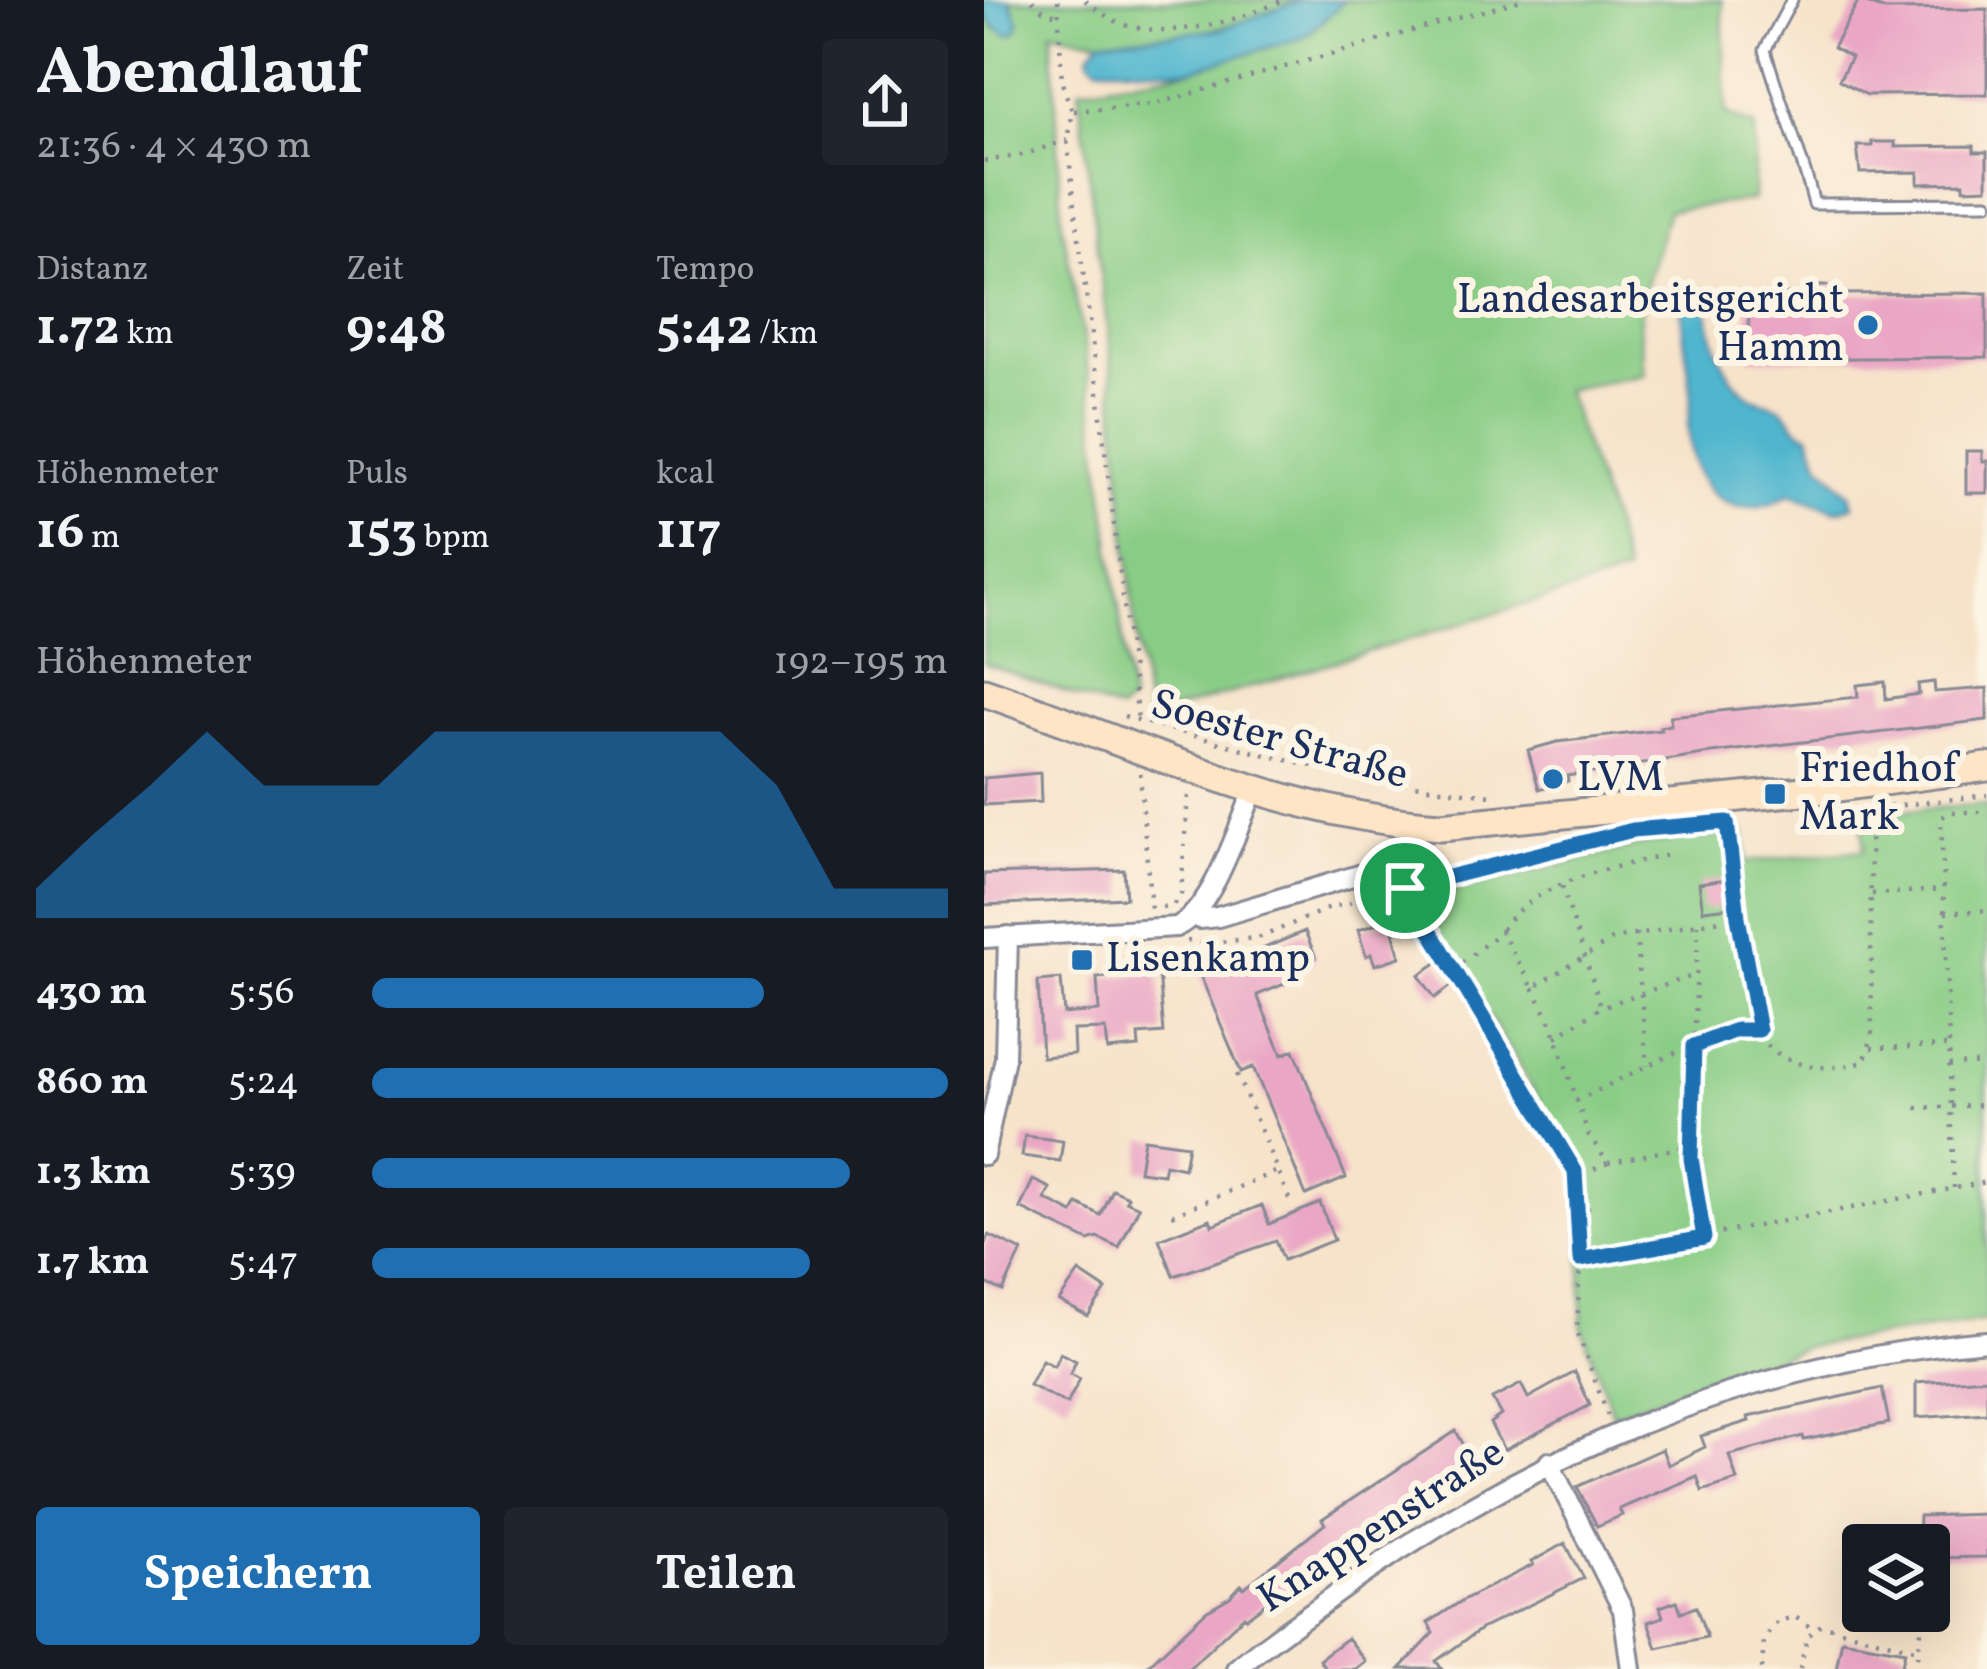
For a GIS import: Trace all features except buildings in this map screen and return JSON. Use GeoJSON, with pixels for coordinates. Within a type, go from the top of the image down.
{"type":"FeatureCollection","features":[{"type":"Feature","properties":{"kind":"main road","name":"Soester Straße"},"geometry":{"type":"LineString","coordinates":[[984,692],[1139,758],[1196,766],[1355,815],[1441,826],[1824,789],[1987,767]]}},
{"type":"Feature","properties":{"kind":"street"},"geometry":{"type":"LineString","coordinates":[[984,938],[1176,927],[1195,915],[1255,787]]}},
{"type":"Feature","properties":{"kind":"street"},"geometry":{"type":"LineString","coordinates":[[1195,915],[1199,919],[1218,917],[1386,867]]}},
{"type":"Feature","properties":{"kind":"street"},"geometry":{"type":"LineString","coordinates":[[984,1156],[1005,1058],[1008,936]]}},
{"type":"Feature","properties":{"kind":"street","name":"Knappenstraße"},"geometry":{"type":"LineString","coordinates":[[1236,1669],[1414,1539],[1550,1462],[1614,1433],[1708,1398],[1812,1368],[1929,1346],[1987,1341]]}},
{"type":"Feature","properties":{"kind":"street"},"geometry":{"type":"LineString","coordinates":[[1550,1462],[1623,1610],[1631,1669]]}},
{"type":"Feature","properties":{"kind":"lane"},"geometry":{"type":"LineString","coordinates":[[1792,0],[1765,50],[1814,204],[1987,203]]}},
{"type":"Feature","properties":{"kind":"path"},"geometry":{"type":"LineString","coordinates":[[1032,0],[1058,15]]}},
{"type":"Feature","properties":{"kind":"path"},"geometry":{"type":"LineString","coordinates":[[1070,0],[1058,1],[1062,83],[1072,111],[1067,140],[1129,631],[1152,909],[1173,905],[1181,894],[1188,789],[1204,741],[1363,779],[1504,796]]}},
{"type":"Feature","properties":{"kind":"path"},"geometry":{"type":"LineString","coordinates":[[1084,0],[1130,26],[1171,29],[1216,22],[1283,0]]}},
{"type":"Feature","properties":{"kind":"path"},"geometry":{"type":"LineString","coordinates":[[1072,111],[1155,104],[1521,0]]}},
{"type":"Feature","properties":{"kind":"path"},"geometry":{"type":"LineString","coordinates":[[984,160],[1023,155],[1067,140]]}},
{"type":"Feature","properties":{"kind":"path"},"geometry":{"type":"LineString","coordinates":[[1727,822],[1759,1030],[1768,1047],[1804,1065],[1841,1068],[1858,1064],[1871,1048],[1870,809],[1987,795]]}},
{"type":"Feature","properties":{"kind":"path"},"geometry":{"type":"LineString","coordinates":[[1954,1188],[1941,818],[1949,812],[1987,812]]}},
{"type":"Feature","properties":{"kind":"path"},"geometry":{"type":"LineString","coordinates":[[1181,940],[1208,944],[1261,937],[1328,909],[1633,830]]}},
{"type":"Feature","properties":{"kind":"path"},"geometry":{"type":"LineString","coordinates":[[1454,970],[1501,931],[1514,912],[1562,886],[1669,854]]}},
{"type":"Feature","properties":{"kind":"path"},"geometry":{"type":"LineString","coordinates":[[1386,867],[1405,888],[1575,1171],[1584,1260]]}},
{"type":"Feature","properties":{"kind":"path"},"geometry":{"type":"LineString","coordinates":[[1562,886],[1601,1007]]}},
{"type":"Feature","properties":{"kind":"path"},"geometry":{"type":"LineString","coordinates":[[1872,894],[1944,890]]}},
{"type":"Feature","properties":{"kind":"path"},"geometry":{"type":"LineString","coordinates":[[1945,913],[1987,910]]}},
{"type":"Feature","properties":{"kind":"path"},"geometry":{"type":"LineString","coordinates":[[1533,988],[1613,939],[1738,917]]}},
{"type":"Feature","properties":{"kind":"path"},"geometry":{"type":"LineString","coordinates":[[1698,924],[1691,1145],[1704,1238]]}},
{"type":"Feature","properties":{"kind":"path"},"geometry":{"type":"LineString","coordinates":[[1501,931],[1556,1037],[1588,1134],[1608,1163]]}},
{"type":"Feature","properties":{"kind":"path"},"geometry":{"type":"LineString","coordinates":[[1636,934],[1647,1068]]}},
{"type":"Feature","properties":{"kind":"path"},"geometry":{"type":"LineString","coordinates":[[1556,1037],[1601,1007],[1696,975]]}},
{"type":"Feature","properties":{"kind":"path"},"geometry":{"type":"LineString","coordinates":[[1576,1102],[1694,1046],[1736,1030],[1759,1030]]}},
{"type":"Feature","properties":{"kind":"path"},"geometry":{"type":"LineString","coordinates":[[1871,1048],[1949,1046]]}},
{"type":"Feature","properties":{"kind":"path"},"geometry":{"type":"LineString","coordinates":[[1949,1065],[1987,1063]]}},
{"type":"Feature","properties":{"kind":"path"},"geometry":{"type":"LineString","coordinates":[[1237,1074],[1291,1201]]}},
{"type":"Feature","properties":{"kind":"path"},"geometry":{"type":"LineString","coordinates":[[1916,1108],[1987,1105]]}},
{"type":"Feature","properties":{"kind":"path"},"geometry":{"type":"LineString","coordinates":[[1575,1171],[1691,1145]]}},
{"type":"Feature","properties":{"kind":"path"},"geometry":{"type":"LineString","coordinates":[[1591,1168],[1583,1174],[1588,1208],[1577,1330],[1614,1433]]}},
{"type":"Feature","properties":{"kind":"path"},"geometry":{"type":"LineString","coordinates":[[1172,1215],[1278,1171]]}},
{"type":"Feature","properties":{"kind":"path"},"geometry":{"type":"LineString","coordinates":[[1584,1260],[1987,1182]]}},
{"type":"Feature","properties":{"kind":"path"},"geometry":{"type":"LineString","coordinates":[[1762,1669],[1764,1639],[1778,1621],[1795,1617],[1813,1629],[1834,1626],[1856,1637],[1918,1650]]}},
{"type":"Feature","properties":{"kind":"path"},"geometry":{"type":"LineString","coordinates":[[1800,1669],[1804,1644],[1813,1629]]}},
{"type":"Feature","properties":{"kind":"path"},"geometry":{"type":"LineString","coordinates":[[1915,1669],[1921,1632]]}},
{"type":"Feature","properties":{"kind":"green space"},"geometry":{"type":"Polygon","coordinates":[[[1009,0],[1301,0],[1242,22],[1146,40],[1083,38],[1052,31],[1062,224],[1085,349],[1131,701],[1120,711],[984,663],[984,13],[996,29],[1015,10],[1009,0]]]}},
{"type":"Feature","properties":{"kind":"green space"},"geometry":{"type":"Polygon","coordinates":[[[1345,0],[1722,0],[1726,114],[1755,126],[1753,200],[1668,210],[1644,291],[1639,326],[1644,375],[1565,390],[1626,574],[1148,718],[1079,89],[1190,70],[1305,37],[1345,0]]]}},
{"type":"Feature","properties":{"kind":"green space"},"geometry":{"type":"Polygon","coordinates":[[[1987,804],[1987,1321],[1808,1346],[1613,1415],[1582,1328],[1581,1170],[1419,899],[1645,844],[1744,832],[1747,862],[1864,850],[1862,814],[1987,804]]]}},
{"type":"Feature","properties":{"kind":"water"},"geometry":{"type":"Polygon","coordinates":[[[984,0],[1009,0],[1019,22],[1016,32],[1007,35],[993,25],[984,0]]]}},
{"type":"Feature","properties":{"kind":"water"},"geometry":{"type":"Polygon","coordinates":[[[1301,0],[1345,0],[1305,37],[1190,70],[1097,66],[1090,60],[1100,40],[1219,30],[1301,0]]]}},
{"type":"Feature","properties":{"kind":"water"},"geometry":{"type":"Polygon","coordinates":[[[1686,287],[1705,304],[1717,350],[1734,381],[1749,396],[1779,407],[1810,435],[1819,462],[1850,494],[1853,506],[1836,511],[1790,494],[1768,504],[1732,505],[1705,486],[1690,450],[1691,391],[1680,290],[1686,287]]]}},
{"type":"Feature","properties":{"kind":"place","name":"Landesarbeitsgericht Hamm"},"geometry":{"type":"Point","coordinates":[1868,325]}},
{"type":"Feature","properties":{"kind":"place","name":"LVM"},"geometry":{"type":"Point","coordinates":[1553,779]}},
{"type":"Feature","properties":{"kind":"place","name":"Friedhof Mark"},"geometry":{"type":"Point","coordinates":[1775,794]}},
{"type":"Feature","properties":{"kind":"place","name":"Lisenkamp"},"geometry":{"type":"Point","coordinates":[1082,960]}},
{"type":"Feature","properties":{"kind":"route"},"geometry":{"type":"LineString","coordinates":[[1727,822],[1759,1030],[1736,1030],[1694,1046],[1691,1158],[1704,1238],[1580,1260],[1575,1171],[1405,888],[1633,830],[1727,822]]}}]}
